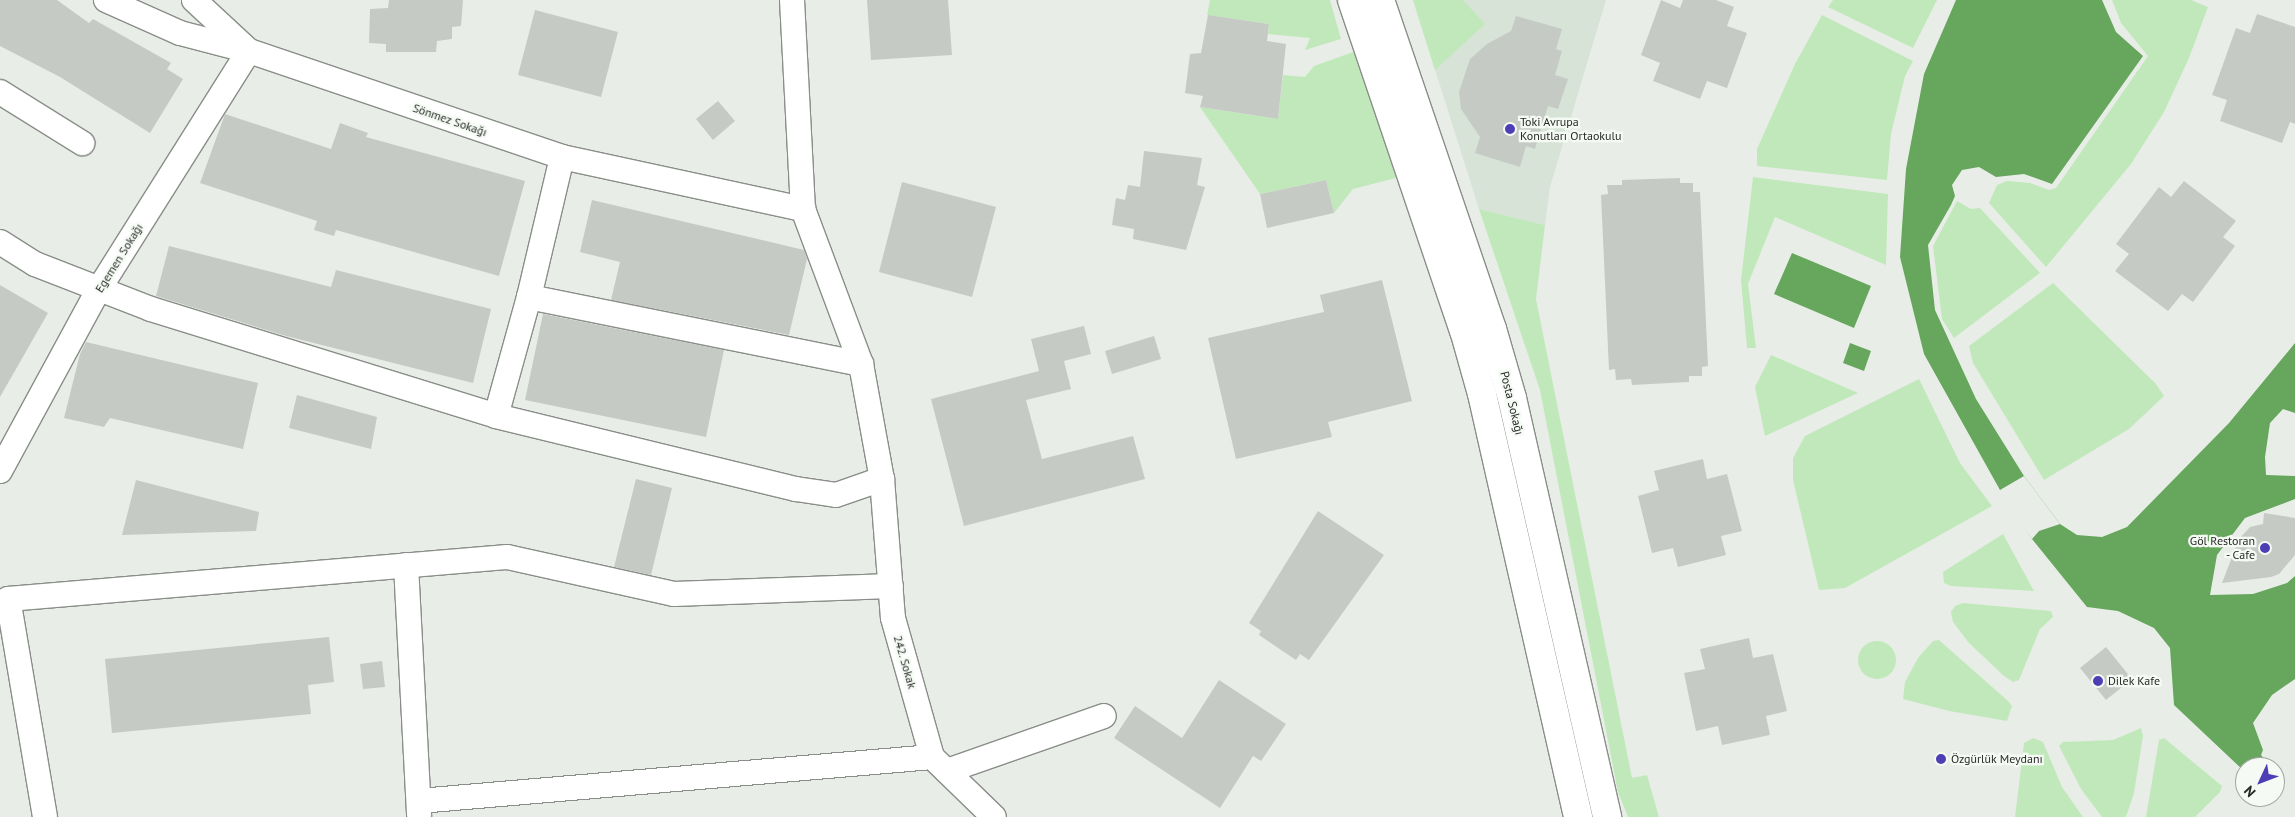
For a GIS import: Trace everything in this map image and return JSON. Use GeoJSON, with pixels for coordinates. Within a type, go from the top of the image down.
{"type":"FeatureCollection","features":[{"type":"Feature","properties":{"kind":"street","name":"Sönmez Sokağı"},"geometry":{"type":"LineString","coordinates":[[106,0],[180,33],[249,51],[562,157],[803,209]]}},
{"type":"Feature","properties":{"kind":"street"},"geometry":{"type":"LineString","coordinates":[[194,0],[249,51]]}},
{"type":"Feature","properties":{"kind":"street","name":"242. Sokak"},"geometry":{"type":"LineString","coordinates":[[792,0],[803,209],[861,364],[882,479],[893,618],[940,764],[994,817]]}},
{"type":"Feature","properties":{"kind":"street"},"geometry":{"type":"LineString","coordinates":[[1352,0],[1461,321],[1482,394],[1578,817]]}},
{"type":"Feature","properties":{"kind":"street","name":"Posta Sokağı"},"geometry":{"type":"LineString","coordinates":[[1380,0],[1492,329],[1512,398],[1607,817]]}},
{"type":"Feature","properties":{"kind":"street","name":"Egemen Sokağı"},"geometry":{"type":"LineString","coordinates":[[0,471],[99,289],[249,51]]}},
{"type":"Feature","properties":{"kind":"street"},"geometry":{"type":"LineString","coordinates":[[0,92],[82,143]]}},
{"type":"Feature","properties":{"kind":"street"},"geometry":{"type":"LineString","coordinates":[[496,416],[529,297],[562,157]]}},
{"type":"Feature","properties":{"kind":"street"},"geometry":{"type":"LineString","coordinates":[[0,242],[35,264],[151,310],[496,416],[796,489],[836,495],[882,479]]}},
{"type":"Feature","properties":{"kind":"street"},"geometry":{"type":"LineString","coordinates":[[529,297],[861,364]]}},
{"type":"Feature","properties":{"kind":"street"},"geometry":{"type":"LineString","coordinates":[[46,817],[4,597],[507,557],[674,594],[890,586]]}},
{"type":"Feature","properties":{"kind":"street"},"geometry":{"type":"LineString","coordinates":[[406,565],[419,809],[940,764],[1104,716]]}},
{"type":"Feature","properties":{"kind":"shaded area"},"geometry":{"type":"Polygon","coordinates":[[[1210,0],[1330,0],[1341,39],[1305,50],[1310,38],[1268,34],[1269,24],[1207,15],[1210,0]]]}},
{"type":"Feature","properties":{"kind":"shaded area","name":"Toki Avrupa Konutları Ortaokulu"},"geometry":{"type":"Polygon","coordinates":[[[1413,0],[1606,0],[1550,187],[1545,225],[1479,209],[1413,0]]]}},
{"type":"Feature","properties":{"kind":"shaded area"},"geometry":{"type":"Polygon","coordinates":[[[1413,0],[1463,0],[1485,24],[1435,70],[1413,0]]]}},
{"type":"Feature","properties":{"kind":"shaded area"},"geometry":{"type":"Polygon","coordinates":[[[1833,0],[1937,0],[1913,48],[1828,7],[1833,0]]]}},
{"type":"Feature","properties":{"kind":"shaded area"},"geometry":{"type":"Polygon","coordinates":[[[1956,0],[2102,0],[2116,32],[2143,56],[2052,184],[2024,174],[1996,177],[1979,167],[1962,170],[1952,185],[1955,196],[1951,205],[1928,245],[1935,310],[1976,399],[2024,476],[2060,524],[2077,535],[2102,537],[2127,527],[2229,423],[2295,343],[2295,413],[2283,409],[2270,423],[2265,457],[2266,475],[2295,476],[2295,499],[2245,518],[2217,555],[2210,595],[2253,594],[2287,583],[2295,576],[2295,679],[2272,695],[2253,723],[2263,750],[2261,755],[2263,757],[2235,757],[2235,763],[2174,705],[2170,648],[2154,628],[2118,611],[2087,607],[2032,539],[2000,490],[1924,354],[1900,257],[1906,169],[1924,74],[1956,0]]]}},
{"type":"Feature","properties":{"kind":"shaded area"},"geometry":{"type":"Polygon","coordinates":[[[2112,0],[2191,0],[2208,7],[2189,58],[2164,112],[2131,164],[2046,267],[1989,203],[1997,185],[2007,181],[2030,183],[2049,190],[2056,188],[2148,56],[2121,23],[2112,0]]]}},
{"type":"Feature","properties":{"kind":"shaded area"},"geometry":{"type":"Polygon","coordinates":[[[1822,15],[1913,61],[1905,76],[1891,134],[1887,180],[1757,166],[1757,149],[1795,64],[1822,15]]]}},
{"type":"Feature","properties":{"kind":"shaded area"},"geometry":{"type":"Polygon","coordinates":[[[1356,51],[1396,178],[1353,189],[1334,213],[1326,180],[1260,194],[1200,107],[1278,119],[1283,75],[1305,77],[1314,66],[1356,51]]]}},
{"type":"Feature","properties":{"kind":"shaded area"},"geometry":{"type":"Polygon","coordinates":[[[1753,177],[1888,194],[1886,265],[1775,217],[1748,284],[1756,348],[1747,348],[1741,280],[1753,177]]]}},
{"type":"Feature","properties":{"kind":"shaded area"},"geometry":{"type":"Polygon","coordinates":[[[1957,201],[1971,209],[1980,208],[2040,273],[1954,338],[1942,319],[1933,246],[1957,201]]]}},
{"type":"Feature","properties":{"kind":"shaded area"},"geometry":{"type":"Polygon","coordinates":[[[1479,209],[1545,225],[1536,299],[1632,778],[1647,775],[1659,817],[1628,817],[1618,792],[1540,390],[1479,209]]]}},
{"type":"Feature","properties":{"kind":"shaded area"},"geometry":{"type":"Polygon","coordinates":[[[1792,253],[1871,286],[1854,328],[1774,294],[1792,253]]]}},
{"type":"Feature","properties":{"kind":"shaded area"},"geometry":{"type":"Polygon","coordinates":[[[2053,283],[2156,384],[2164,396],[2129,429],[2044,480],[1973,363],[1969,346],[2053,283]]]}},
{"type":"Feature","properties":{"kind":"shaded area"},"geometry":{"type":"Polygon","coordinates":[[[1850,343],[1871,351],[1864,371],[1843,363],[1850,343]]]}},
{"type":"Feature","properties":{"kind":"shaded area"},"geometry":{"type":"Polygon","coordinates":[[[1771,355],[1858,393],[1765,436],[1755,387],[1771,355]]]}},
{"type":"Feature","properties":{"kind":"shaded area"},"geometry":{"type":"Polygon","coordinates":[[[1919,379],[1960,463],[1992,506],[1845,588],[1819,590],[1793,480],[1793,458],[1805,436],[1919,379]]]}},
{"type":"Feature","properties":{"kind":"shaded area"},"geometry":{"type":"Polygon","coordinates":[[[2003,534],[2034,591],[1951,586],[1944,583],[1943,572],[2003,534]]]}},
{"type":"Feature","properties":{"kind":"shaded area"},"geometry":{"type":"Polygon","coordinates":[[[1963,603],[2051,611],[2053,617],[2040,629],[2019,680],[2013,682],[2004,676],[1969,643],[1953,622],[1951,612],[1955,606],[1963,603]]]}},
{"type":"Feature","properties":{"kind":"shaded area"},"geometry":{"type":"Polygon","coordinates":[[[1939,640],[2008,701],[2012,706],[2007,721],[1949,711],[1903,699],[1905,682],[1918,658],[1933,641],[1939,640]]]}},
{"type":"Feature","properties":{"kind":"shaded area"},"geometry":{"type":"Polygon","coordinates":[[[1877,641],[1884,642],[1890,647],[1895,653],[1895,667],[1890,673],[1884,678],[1877,679],[1870,678],[1864,673],[1859,667],[1858,660],[1859,653],[1864,647],[1870,642],[1877,641]]]}},
{"type":"Feature","properties":{"kind":"shaded area"},"geometry":{"type":"Polygon","coordinates":[[[2141,728],[2143,736],[2134,793],[2127,814],[2125,817],[2102,817],[2081,789],[2059,746],[2063,742],[2113,740],[2141,728]]]}},
{"type":"Feature","properties":{"kind":"shaded area"},"geometry":{"type":"Polygon","coordinates":[[[2033,738],[2043,742],[2062,787],[2083,817],[2015,817],[2024,743],[2033,738]]]}},
{"type":"Feature","properties":{"kind":"shaded area"},"geometry":{"type":"Polygon","coordinates":[[[2164,738],[2222,786],[2220,792],[2195,817],[2146,817],[2159,740],[2164,738]]]}},
{"type":"Feature","properties":{"kind":"pier"},"geometry":{"type":"Polygon","coordinates":[[[2024,476],[2060,524],[2039,531],[2032,539],[2001,495],[2000,490],[2024,476]]]}},
{"type":"Feature","properties":{"kind":"pier"},"geometry":{"type":"Polygon","coordinates":[[[2285,777],[2295,786],[2295,801],[2288,808],[2285,805],[2285,777]]]}},
{"type":"Feature","properties":{"kind":"building"},"geometry":{"type":"Polygon","coordinates":[[[0,0],[57,0],[89,23],[93,19],[171,63],[167,69],[183,79],[150,133],[60,77],[0,46],[0,0]]]}},
{"type":"Feature","properties":{"kind":"building"},"geometry":{"type":"Polygon","coordinates":[[[389,0],[463,0],[461,26],[452,27],[452,39],[437,41],[436,52],[386,52],[386,44],[369,43],[370,9],[388,8],[389,0]]]}},
{"type":"Feature","properties":{"kind":"building"},"geometry":{"type":"Polygon","coordinates":[[[867,0],[948,0],[952,55],[871,60],[867,0]]]}},
{"type":"Feature","properties":{"kind":"building"},"geometry":{"type":"Polygon","coordinates":[[[1661,0],[1680,8],[1683,0],[1716,0],[1734,7],[1727,26],[1747,33],[1727,88],[1707,81],[1700,99],[1653,81],[1660,63],[1641,55],[1661,0]]]}},
{"type":"Feature","properties":{"kind":"building"},"geometry":{"type":"Polygon","coordinates":[[[535,10],[618,32],[601,97],[518,75],[535,10]]]}},
{"type":"Feature","properties":{"kind":"building"},"geometry":{"type":"Polygon","coordinates":[[[2257,14],[2295,27],[2295,124],[2290,122],[2282,143],[2220,121],[2227,100],[2212,95],[2236,28],[2250,33],[2257,14]]]}},
{"type":"Feature","properties":{"kind":"building"},"geometry":{"type":"Polygon","coordinates":[[[1208,15],[1269,24],[1267,41],[1286,44],[1278,119],[1200,107],[1203,96],[1185,93],[1190,54],[1201,53],[1208,15]]]}},
{"type":"Feature","properties":{"kind":"building"},"geometry":{"type":"Polygon","coordinates":[[[1516,16],[1562,29],[1556,49],[1562,51],[1555,75],[1568,79],[1558,109],[1548,106],[1535,149],[1526,146],[1520,167],[1475,153],[1480,137],[1461,109],[1459,92],[1470,59],[1487,44],[1511,31],[1516,16]]]}},
{"type":"Feature","properties":{"kind":"building"},"geometry":{"type":"Polygon","coordinates":[[[718,101],[735,121],[713,140],[696,119],[718,101]]]}},
{"type":"Feature","properties":{"kind":"building"},"geometry":{"type":"Polygon","coordinates":[[[225,114],[331,149],[340,123],[368,133],[366,137],[525,181],[499,276],[336,230],[334,236],[314,230],[317,221],[200,183],[225,114]]]}},
{"type":"Feature","properties":{"kind":"building"},"geometry":{"type":"Polygon","coordinates":[[[1144,151],[1202,158],[1197,185],[1205,187],[1186,250],[1133,239],[1134,229],[1112,225],[1116,198],[1125,200],[1128,185],[1140,187],[1144,151]]]}},
{"type":"Feature","properties":{"kind":"building"},"geometry":{"type":"Polygon","coordinates":[[[1680,178],[1680,183],[1693,183],[1693,192],[1700,192],[1708,366],[1702,367],[1702,376],[1689,376],[1689,382],[1632,385],[1631,379],[1616,380],[1615,369],[1609,370],[1601,195],[1608,194],[1607,185],[1622,185],[1622,180],[1680,178]]]}},
{"type":"Feature","properties":{"kind":"building"},"geometry":{"type":"Polygon","coordinates":[[[1326,180],[1334,213],[1267,228],[1260,194],[1326,180]]]}},
{"type":"Feature","properties":{"kind":"building"},"geometry":{"type":"Polygon","coordinates":[[[2184,181],[2236,221],[2223,237],[2235,246],[2193,302],[2182,294],[2168,311],[2115,271],[2129,254],[2116,244],[2159,187],[2171,197],[2184,181]]]}},
{"type":"Feature","properties":{"kind":"building"},"geometry":{"type":"Polygon","coordinates":[[[902,182],[996,207],[972,297],[879,272],[902,182]]]}},
{"type":"Feature","properties":{"kind":"building"},"geometry":{"type":"Polygon","coordinates":[[[592,200],[804,250],[807,259],[789,335],[611,300],[620,262],[580,252],[592,200]]]}},
{"type":"Feature","properties":{"kind":"building"},"geometry":{"type":"Polygon","coordinates":[[[169,246],[331,287],[336,270],[491,309],[473,383],[286,336],[156,296],[169,246]]]}},
{"type":"Feature","properties":{"kind":"building"},"geometry":{"type":"Polygon","coordinates":[[[1382,280],[1412,401],[1328,422],[1332,437],[1236,459],[1208,338],[1324,312],[1320,295],[1382,280]]]}},
{"type":"Feature","properties":{"kind":"building"},"geometry":{"type":"Polygon","coordinates":[[[0,285],[48,313],[0,397],[0,285]]]}},
{"type":"Feature","properties":{"kind":"building"},"geometry":{"type":"Polygon","coordinates":[[[543,314],[724,350],[706,437],[525,400],[543,314]]]}},
{"type":"Feature","properties":{"kind":"building"},"geometry":{"type":"Polygon","coordinates":[[[1084,326],[1091,354],[1064,361],[1071,389],[1026,400],[1042,459],[1133,436],[1145,479],[964,526],[931,399],[1039,371],[1031,339],[1084,326]]]}},
{"type":"Feature","properties":{"kind":"building"},"geometry":{"type":"Polygon","coordinates":[[[1154,336],[1161,359],[1112,374],[1105,351],[1154,336]]]}},
{"type":"Feature","properties":{"kind":"building"},"geometry":{"type":"Polygon","coordinates":[[[86,342],[258,383],[243,449],[110,418],[104,427],[64,418],[80,354],[86,342]]]}},
{"type":"Feature","properties":{"kind":"building"},"geometry":{"type":"Polygon","coordinates":[[[297,395],[377,417],[371,449],[289,428],[297,395]]]}},
{"type":"Feature","properties":{"kind":"building"},"geometry":{"type":"Polygon","coordinates":[[[1703,459],[1707,479],[1727,474],[1742,531],[1721,536],[1726,555],[1678,567],[1673,548],[1652,553],[1638,496],[1659,490],[1654,471],[1703,459]]]}},
{"type":"Feature","properties":{"kind":"building"},"geometry":{"type":"Polygon","coordinates":[[[636,479],[672,488],[651,575],[614,567],[636,479]]]}},
{"type":"Feature","properties":{"kind":"building"},"geometry":{"type":"Polygon","coordinates":[[[136,480],[259,512],[256,531],[122,535],[136,480]]]}},
{"type":"Feature","properties":{"kind":"building"},"geometry":{"type":"Polygon","coordinates":[[[1318,511],[1384,555],[1309,660],[1300,654],[1296,660],[1259,635],[1261,631],[1249,623],[1318,511]]]}},
{"type":"Feature","properties":{"kind":"building","name":"Göl Restoran - Cafe"},"geometry":{"type":"Polygon","coordinates":[[[2264,513],[2295,518],[2295,555],[2279,574],[2271,577],[2222,583],[2239,539],[2250,527],[2263,524],[2264,513]]]}},
{"type":"Feature","properties":{"kind":"building"},"geometry":{"type":"Polygon","coordinates":[[[329,637],[334,682],[308,685],[311,714],[112,733],[105,659],[329,637]]]}},
{"type":"Feature","properties":{"kind":"building"},"geometry":{"type":"Polygon","coordinates":[[[1749,638],[1753,658],[1773,654],[1787,711],[1766,716],[1770,735],[1722,745],[1718,726],[1696,731],[1684,673],[1705,669],[1700,649],[1749,638]]]}},
{"type":"Feature","properties":{"kind":"building"},"geometry":{"type":"Polygon","coordinates":[[[2106,647],[2132,679],[2106,700],[2080,668],[2106,647]]]}},
{"type":"Feature","properties":{"kind":"building"},"geometry":{"type":"Polygon","coordinates":[[[382,661],[385,687],[363,689],[360,664],[382,661]]]}},
{"type":"Feature","properties":{"kind":"building"},"geometry":{"type":"Polygon","coordinates":[[[1219,680],[1286,724],[1261,761],[1253,756],[1220,808],[1114,738],[1135,706],[1182,738],[1219,680]]]}},
{"type":"Feature","properties":{"kind":"place","name":"Toki Avrupa Konutları Ortaokulu"},"geometry":{"type":"Point","coordinates":[1510,129]}},
{"type":"Feature","properties":{"kind":"place","name":"Göl Restoran - Cafe"},"geometry":{"type":"Point","coordinates":[2265,548]}},
{"type":"Feature","properties":{"kind":"place","name":"Dilek Kafe"},"geometry":{"type":"Point","coordinates":[2098,681]}},
{"type":"Feature","properties":{"kind":"place","name":"Özgürlük Meydanı"},"geometry":{"type":"Point","coordinates":[1941,759]}}]}
